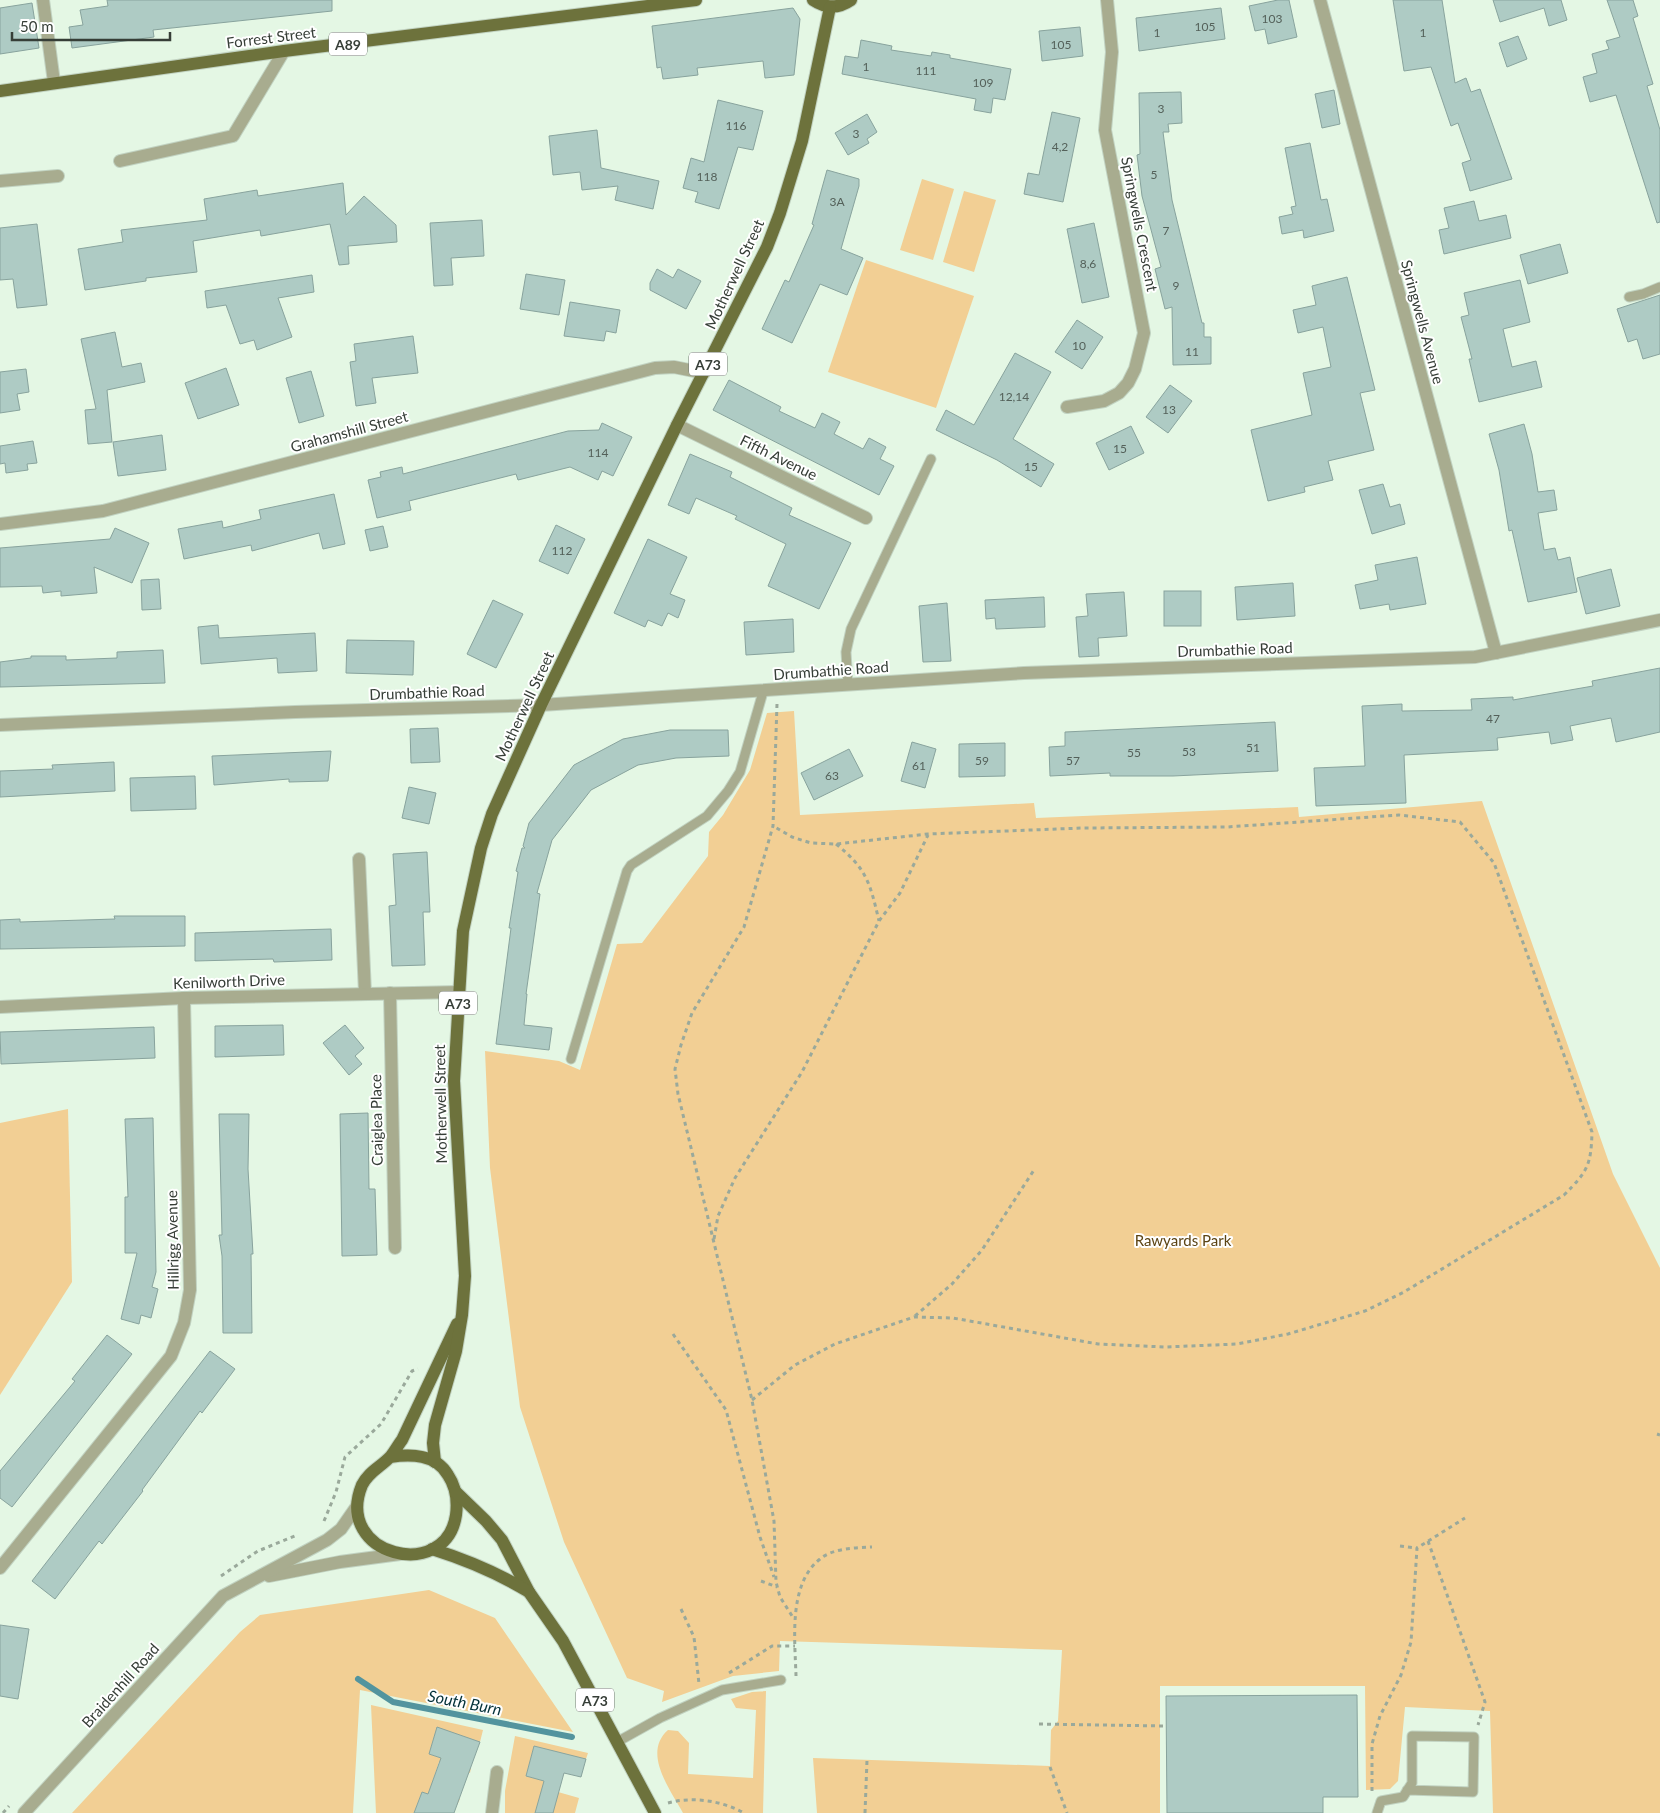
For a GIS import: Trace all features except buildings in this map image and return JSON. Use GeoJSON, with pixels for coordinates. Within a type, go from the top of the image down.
{"type":"FeatureCollection","features":[{"type":"Feature","properties":{"kind":"main road","name":"Forrest Street"},"geometry":{"type":"LineString","coordinates":[[0,91],[54,82],[633,4],[696,0]]}},
{"type":"Feature","properties":{"kind":"main road"},"geometry":{"type":"LineString","coordinates":[[813,0],[830,7],[840,6],[851,0]]}},
{"type":"Feature","properties":{"kind":"main road","name":"Motherwell Street"},"geometry":{"type":"LineString","coordinates":[[434,1462],[433,1443],[435,1425],[456,1351],[462,1316],[465,1276],[454,1081],[458,992],[467,905],[482,848],[492,814],[541,705],[677,425],[767,247],[780,213],[802,141],[830,7]]}},
{"type":"Feature","properties":{"kind":"main road","name":"A73"},"geometry":{"type":"LineString","coordinates":[[357,1506],[363,1483],[372,1471],[390,1457],[402,1440],[462,1316]]}},
{"type":"Feature","properties":{"kind":"main road","name":"A73"},"geometry":{"type":"LineString","coordinates":[[390,1457],[408,1454],[423,1456],[434,1462],[447,1472],[456,1492],[486,1521],[502,1540],[529,1592],[563,1641],[654,1810]]}},
{"type":"Feature","properties":{"kind":"main road","name":"A73"},"geometry":{"type":"LineString","coordinates":[[432,1549],[441,1542],[455,1522],[456,1492]]}},
{"type":"Feature","properties":{"kind":"main road"},"geometry":{"type":"LineString","coordinates":[[357,1506],[359,1520],[365,1533],[386,1550],[400,1554],[422,1554],[432,1549]]}},
{"type":"Feature","properties":{"kind":"main road","name":"A73"},"geometry":{"type":"LineString","coordinates":[[432,1549],[491,1570],[529,1592]]}},
{"type":"Feature","properties":{"kind":"street"},"geometry":{"type":"LineString","coordinates":[[43,0],[54,82]]}},
{"type":"Feature","properties":{"kind":"street","name":"Springwells Crescent"},"geometry":{"type":"LineString","coordinates":[[1067,407],[1104,401],[1119,393],[1128,384],[1135,368],[1144,333],[1105,130],[1112,52],[1107,0]]}},
{"type":"Feature","properties":{"kind":"street","name":"Springwells Avenue"},"geometry":{"type":"LineString","coordinates":[[1320,0],[1496,653]]}},
{"type":"Feature","properties":{"kind":"street"},"geometry":{"type":"LineString","coordinates":[[120,161],[233,136],[284,51]]}},
{"type":"Feature","properties":{"kind":"street"},"geometry":{"type":"LineString","coordinates":[[0,181],[58,176]]}},
{"type":"Feature","properties":{"kind":"street","name":"Grahamshill Street"},"geometry":{"type":"LineString","coordinates":[[0,524],[103,511],[655,368],[674,367],[704,373]]}},
{"type":"Feature","properties":{"kind":"street","name":"Fifth Avenue"},"geometry":{"type":"LineString","coordinates":[[677,425],[866,518]]}},
{"type":"Feature","properties":{"kind":"street","name":"Drumbathie Road"},"geometry":{"type":"LineString","coordinates":[[0,725],[305,712],[541,705],[763,692],[1024,673],[1476,657],[1660,620]]}},
{"type":"Feature","properties":{"kind":"street"},"geometry":{"type":"LineString","coordinates":[[359,859],[365,993]]}},
{"type":"Feature","properties":{"kind":"street","name":"Craiglea Place"},"geometry":{"type":"LineString","coordinates":[[390,992],[395,1248]]}},
{"type":"Feature","properties":{"kind":"street","name":"Kenilworth Drive"},"geometry":{"type":"LineString","coordinates":[[0,1008],[184,998],[458,992]]}},
{"type":"Feature","properties":{"kind":"street","name":"Hillrigg Avenue"},"geometry":{"type":"LineString","coordinates":[[0,1568],[171,1356],[184,1323],[190,1290],[184,998]]}},
{"type":"Feature","properties":{"kind":"street","name":"Braidenhill Road"},"geometry":{"type":"LineString","coordinates":[[24,1813],[223,1596],[327,1540],[341,1529],[357,1506]]}},
{"type":"Feature","properties":{"kind":"street","name":"Braidenhill Road"},"geometry":{"type":"LineString","coordinates":[[243,1584],[265,1576],[340,1562],[400,1554]]}},
{"type":"Feature","properties":{"kind":"street"},"geometry":{"type":"LineString","coordinates":[[492,1813],[497,1772]]}},
{"type":"Feature","properties":{"kind":"lane"},"geometry":{"type":"LineString","coordinates":[[1629,297],[1643,294],[1660,286]]}},
{"type":"Feature","properties":{"kind":"lane"},"geometry":{"type":"LineString","coordinates":[[848,685],[846,652],[851,629],[931,459]]}},
{"type":"Feature","properties":{"kind":"lane"},"geometry":{"type":"LineString","coordinates":[[571,1059],[627,872],[631,865],[707,816],[728,791],[740,772],[763,692]]}},
{"type":"Feature","properties":{"kind":"lane"},"geometry":{"type":"LineString","coordinates":[[618,1742],[660,1718],[722,1690],[780,1680]]}},
{"type":"Feature","properties":{"kind":"lane"},"geometry":{"type":"LineString","coordinates":[[1377,1813],[1381,1801],[1403,1797],[1412,1783],[1412,1736],[1474,1737],[1473,1792],[1408,1790]]}},
{"type":"Feature","properties":{"kind":"path"},"geometry":{"type":"LineString","coordinates":[[776,690],[773,826],[744,927],[692,1013],[675,1069],[678,1094],[752,1400],[774,1521],[777,1588],[794,1619]]}},
{"type":"Feature","properties":{"kind":"path"},"geometry":{"type":"LineString","coordinates":[[773,826],[792,837],[811,843],[836,844],[928,834],[1083,828],[1227,827],[1399,815],[1460,822],[1494,863],[1592,1132],[1591,1157],[1584,1175],[1564,1195],[1388,1300],[1365,1311],[1288,1334],[1238,1344],[1165,1347],[1098,1344],[954,1318],[914,1316]]}},
{"type":"Feature","properties":{"kind":"path"},"geometry":{"type":"LineString","coordinates":[[714,1241],[718,1216],[735,1178],[802,1072],[879,921],[900,893],[928,834]]}},
{"type":"Feature","properties":{"kind":"path"},"geometry":{"type":"LineString","coordinates":[[836,844],[854,858],[864,870],[879,921]]}},
{"type":"Feature","properties":{"kind":"path"},"geometry":{"type":"LineString","coordinates":[[752,1400],[761,1390],[803,1361],[835,1344],[914,1316],[952,1284],[982,1250],[1034,1170]]}},
{"type":"Feature","properties":{"kind":"path"},"geometry":{"type":"LineString","coordinates":[[673,1334],[726,1410],[760,1537],[776,1582]]}},
{"type":"Feature","properties":{"kind":"path"},"geometry":{"type":"LineString","coordinates":[[1400,1546],[1417,1548],[1464,1518]]}},
{"type":"Feature","properties":{"kind":"path"},"geometry":{"type":"LineString","coordinates":[[1428,1541],[1484,1702],[1474,1737]]}},
{"type":"Feature","properties":{"kind":"path"},"geometry":{"type":"LineString","coordinates":[[796,1679],[794,1619],[804,1576],[820,1558],[845,1549],[872,1547]]}},
{"type":"Feature","properties":{"kind":"path"},"geometry":{"type":"LineString","coordinates":[[1372,1794],[1372,1744],[1380,1716],[1401,1675],[1411,1642],[1417,1548]]}},
{"type":"Feature","properties":{"kind":"path"},"geometry":{"type":"LineString","coordinates":[[761,1581],[777,1588]]}},
{"type":"Feature","properties":{"kind":"path"},"geometry":{"type":"LineString","coordinates":[[681,1609],[694,1637],[699,1687],[706,1684]]}},
{"type":"Feature","properties":{"kind":"path"},"geometry":{"type":"LineString","coordinates":[[721,1676],[772,1646],[795,1646]]}},
{"type":"Feature","properties":{"kind":"path"},"geometry":{"type":"LineString","coordinates":[[1039,1724],[1166,1726]]}},
{"type":"Feature","properties":{"kind":"path"},"geometry":{"type":"LineString","coordinates":[[865,1813],[867,1760]]}},
{"type":"Feature","properties":{"kind":"path"},"geometry":{"type":"LineString","coordinates":[[1050,1766],[1067,1813]]}},
{"type":"Feature","properties":{"kind":"path"},"geometry":{"type":"LineString","coordinates":[[654,1810],[677,1800],[701,1800],[732,1806],[744,1813]]}},
{"type":"Feature","properties":{"kind":"green space"},"geometry":{"type":"Polygon","coordinates":[[[922,179],[954,189],[933,260],[900,250],[922,179]]]}},
{"type":"Feature","properties":{"kind":"green space"},"geometry":{"type":"Polygon","coordinates":[[[964,191],[996,200],[974,272],[943,262],[964,191]]]}},
{"type":"Feature","properties":{"kind":"green space"},"geometry":{"type":"Polygon","coordinates":[[[866,260],[974,296],[936,408],[828,372],[866,260]]]}},
{"type":"Feature","properties":{"kind":"green space","name":"Rawyards Park"},"geometry":{"type":"Polygon","coordinates":[[[794,711],[800,815],[1034,803],[1036,818],[1298,807],[1299,817],[1482,801],[1613,1174],[1660,1268],[1660,1813],[1493,1813],[1490,1711],[1405,1707],[1398,1781],[1390,1789],[1366,1790],[1365,1686],[1160,1686],[1160,1813],[817,1813],[813,1758],[1050,1766],[1051,1730],[1058,1721],[1062,1650],[780,1641],[779,1671],[733,1676],[662,1702],[664,1691],[627,1678],[564,1542],[520,1407],[490,1168],[485,1051],[559,1061],[580,1070],[617,944],[642,943],[708,856],[709,832],[723,815],[750,770],[767,713],[794,711]]]}},
{"type":"Feature","properties":{"kind":"green space"},"geometry":{"type":"Polygon","coordinates":[[[68,1109],[72,1282],[0,1395],[0,1123],[68,1109]]]}},
{"type":"Feature","properties":{"kind":"green space"},"geometry":{"type":"Polygon","coordinates":[[[429,1590],[495,1618],[573,1732],[360,1690],[353,1813],[72,1813],[240,1632],[260,1615],[429,1590]]]}},
{"type":"Feature","properties":{"kind":"green space"},"geometry":{"type":"Polygon","coordinates":[[[766,1691],[763,1813],[683,1813],[661,1771],[658,1749],[661,1739],[668,1730],[678,1731],[689,1743],[688,1774],[753,1778],[756,1710],[736,1708],[731,1699],[752,1692],[766,1691]]]}},
{"type":"Feature","properties":{"kind":"green space"},"geometry":{"type":"Polygon","coordinates":[[[371,1705],[483,1730],[480,1742],[437,1728],[429,1754],[471,1768],[470,1773],[439,1762],[433,1780],[447,1785],[444,1793],[460,1799],[457,1805],[422,1792],[414,1813],[376,1813],[371,1705]]]}},
{"type":"Feature","properties":{"kind":"green space"},"geometry":{"type":"Polygon","coordinates":[[[515,1736],[588,1753],[586,1759],[534,1746],[526,1776],[560,1785],[558,1792],[579,1798],[575,1813],[505,1813],[505,1791],[515,1736]]]}},
{"type":"Feature","properties":{"kind":"waterway","name":"South Burn"},"geometry":{"type":"LineString","coordinates":[[358,1679],[393,1702],[572,1737]]}}]}
